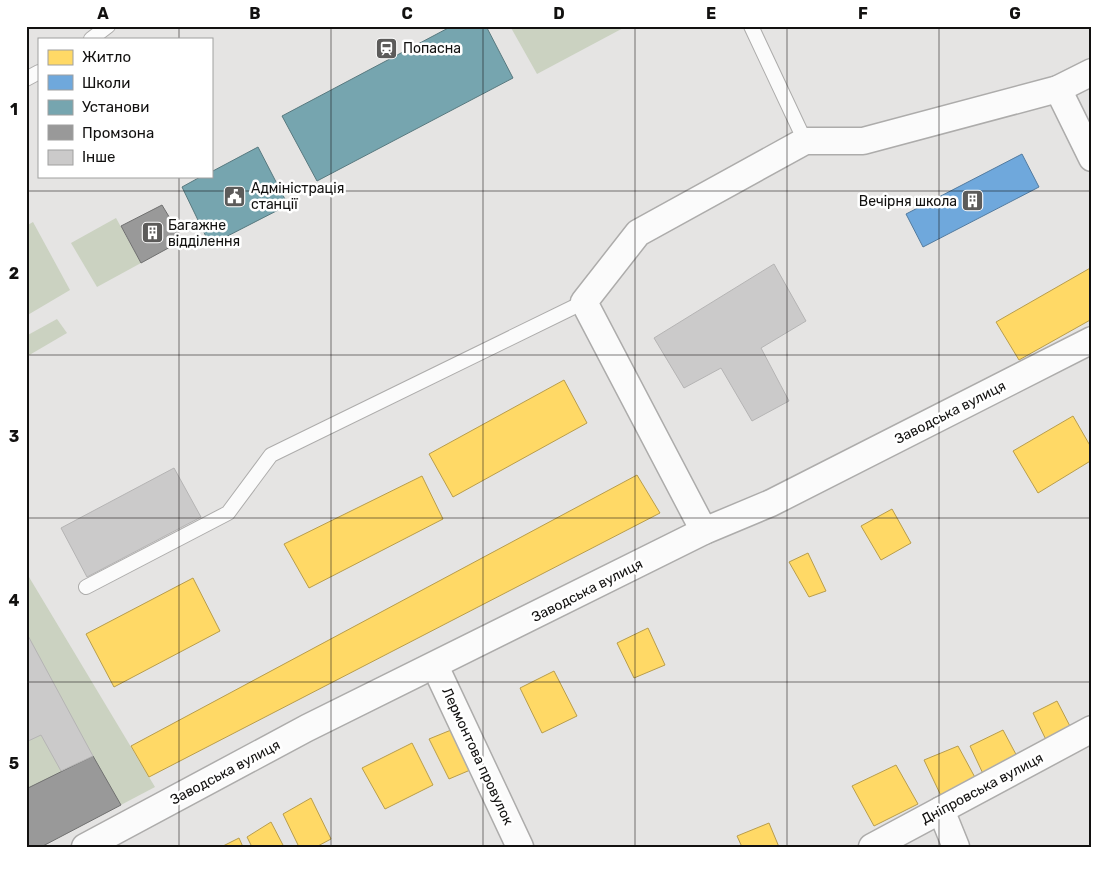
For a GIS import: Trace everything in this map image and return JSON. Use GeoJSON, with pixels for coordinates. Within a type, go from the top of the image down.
{"type":"FeatureCollection","features":[{"type":"Feature","properties":{"kind":"street"},"geometry":{"type":"LineString","coordinates":[[704,531],[584,302],[638,233],[805,141],[863,141],[1058,90],[1092,72]]}},
{"type":"Feature","properties":{"kind":"street"},"geometry":{"type":"LineString","coordinates":[[1058,90],[1092,158]]}},
{"type":"Feature","properties":{"kind":"street","name":"Заводська вулиця"},"geometry":{"type":"LineString","coordinates":[[85,847],[307,728],[704,531],[771,503],[1092,340]]}},
{"type":"Feature","properties":{"kind":"street","name":"Лермонтова провулок"},"geometry":{"type":"LineString","coordinates":[[435,666],[520,847]]}},
{"type":"Feature","properties":{"kind":"street","name":"Дніпровська вулиця"},"geometry":{"type":"LineString","coordinates":[[872,847],[1092,729]]}},
{"type":"Feature","properties":{"kind":"street"},"geometry":{"type":"LineString","coordinates":[[940,810],[956,847]]}},
{"type":"Feature","properties":{"kind":"lane"},"geometry":{"type":"LineString","coordinates":[[92,38],[108,26]]}},
{"type":"Feature","properties":{"kind":"lane"},"geometry":{"type":"LineString","coordinates":[[752,26],[805,141]]}},
{"type":"Feature","properties":{"kind":"lane"},"geometry":{"type":"LineString","coordinates":[[26,79],[38,73]]}},
{"type":"Feature","properties":{"kind":"lane"},"geometry":{"type":"LineString","coordinates":[[86,586],[228,513],[271,455],[584,302]]}},
{"type":"Feature","properties":{"kind":"green space"},"geometry":{"type":"Polygon","coordinates":[[[510,26],[627,26],[537,74],[510,26]]]}},
{"type":"Feature","properties":{"kind":"green space"},"geometry":{"type":"Polygon","coordinates":[[[116,218],[141,263],[97,287],[71,243],[116,218]]]}},
{"type":"Feature","properties":{"kind":"green space"},"geometry":{"type":"Polygon","coordinates":[[[33,222],[70,290],[26,316],[26,226],[33,222]]]}},
{"type":"Feature","properties":{"kind":"green space"},"geometry":{"type":"Polygon","coordinates":[[[57,319],[67,333],[26,357],[26,336],[57,319]]]}},
{"type":"Feature","properties":{"kind":"green space"},"geometry":{"type":"Polygon","coordinates":[[[26,572],[155,787],[41,847],[26,847],[26,572]]]}},
{"type":"Feature","properties":{"kind":"building: Житло"},"geometry":{"type":"Polygon","coordinates":[[[1092,267],[1092,319],[1019,360],[996,322],[1092,267]]]}},
{"type":"Feature","properties":{"kind":"building: Житло"},"geometry":{"type":"Polygon","coordinates":[[[564,380],[587,423],[453,497],[429,454],[564,380]]]}},
{"type":"Feature","properties":{"kind":"building: Житло"},"geometry":{"type":"Polygon","coordinates":[[[1073,416],[1092,449],[1092,460],[1038,493],[1013,451],[1073,416]]]}},
{"type":"Feature","properties":{"kind":"building: Житло"},"geometry":{"type":"Polygon","coordinates":[[[637,475],[660,513],[149,777],[131,746],[637,475]]]}},
{"type":"Feature","properties":{"kind":"building: Житло"},"geometry":{"type":"Polygon","coordinates":[[[422,476],[443,519],[309,588],[284,544],[422,476]]]}},
{"type":"Feature","properties":{"kind":"building: Житло"},"geometry":{"type":"Polygon","coordinates":[[[892,509],[911,543],[881,560],[861,526],[892,509]]]}},
{"type":"Feature","properties":{"kind":"building: Житло"},"geometry":{"type":"Polygon","coordinates":[[[808,553],[826,591],[809,597],[789,562],[808,553]]]}},
{"type":"Feature","properties":{"kind":"building: Житло"},"geometry":{"type":"Polygon","coordinates":[[[193,578],[220,631],[114,687],[86,634],[193,578]]]}},
{"type":"Feature","properties":{"kind":"building: Житло"},"geometry":{"type":"Polygon","coordinates":[[[648,628],[665,665],[634,678],[617,643],[648,628]]]}},
{"type":"Feature","properties":{"kind":"building: Житло"},"geometry":{"type":"Polygon","coordinates":[[[554,671],[577,716],[542,733],[520,688],[554,671]]]}},
{"type":"Feature","properties":{"kind":"building: Житло"},"geometry":{"type":"Polygon","coordinates":[[[1057,701],[1073,732],[1049,746],[1033,713],[1057,701]]]}},
{"type":"Feature","properties":{"kind":"building: Житло"},"geometry":{"type":"Polygon","coordinates":[[[456,728],[475,768],[449,779],[429,739],[456,728]]]}},
{"type":"Feature","properties":{"kind":"building: Житло"},"geometry":{"type":"Polygon","coordinates":[[[1003,730],[1019,760],[985,778],[970,746],[1003,730]]]}},
{"type":"Feature","properties":{"kind":"building: Житло"},"geometry":{"type":"Polygon","coordinates":[[[412,743],[433,785],[385,809],[362,768],[412,743]]]}},
{"type":"Feature","properties":{"kind":"building: Житло"},"geometry":{"type":"Polygon","coordinates":[[[958,746],[978,783],[943,800],[924,760],[958,746]]]}},
{"type":"Feature","properties":{"kind":"building: Житло"},"geometry":{"type":"Polygon","coordinates":[[[896,765],[918,804],[874,826],[852,786],[896,765]]]}},
{"type":"Feature","properties":{"kind":"building: Житло"},"geometry":{"type":"Polygon","coordinates":[[[311,798],[331,839],[316,847],[299,847],[283,814],[311,798]]]}},
{"type":"Feature","properties":{"kind":"building: Житло"},"geometry":{"type":"Polygon","coordinates":[[[271,822],[284,847],[252,847],[247,837],[271,822]]]}},
{"type":"Feature","properties":{"kind":"building: Житло"},"geometry":{"type":"Polygon","coordinates":[[[769,823],[779,847],[742,847],[737,836],[769,823]]]}},
{"type":"Feature","properties":{"kind":"building: Житло"},"geometry":{"type":"Polygon","coordinates":[[[239,838],[243,847],[221,847],[239,838]]]}},
{"type":"Feature","properties":{"kind":"building: Школи","name":"Вечірня школа"},"geometry":{"type":"Polygon","coordinates":[[[1022,154],[1039,187],[923,247],[906,214],[1022,154]]]}},
{"type":"Feature","properties":{"kind":"building: Установи","name":"Попасна"},"geometry":{"type":"Polygon","coordinates":[[[452,26],[486,26],[513,78],[317,181],[282,116],[452,26]]]}},
{"type":"Feature","properties":{"kind":"building: Установи","name":"Адміністрація станції"},"geometry":{"type":"Polygon","coordinates":[[[258,147],[288,205],[210,245],[182,187],[198,178],[212,178],[212,171],[258,147]]]}},
{"type":"Feature","properties":{"kind":"building: Промзона","name":"Багажне відділення"},"geometry":{"type":"Polygon","coordinates":[[[162,205],[183,240],[141,263],[121,226],[162,205]]]}},
{"type":"Feature","properties":{"kind":"building: Промзона"},"geometry":{"type":"Polygon","coordinates":[[[93,756],[121,805],[41,847],[26,847],[26,789],[93,756]]]}},
{"type":"Feature","properties":{"kind":"building: Інше"},"geometry":{"type":"Polygon","coordinates":[[[774,264],[806,321],[761,348],[789,401],[752,421],[721,368],[684,388],[654,338],[774,264]]]}},
{"type":"Feature","properties":{"kind":"building: Інше"},"geometry":{"type":"Polygon","coordinates":[[[174,468],[201,517],[87,577],[61,528],[174,468]]]}},
{"type":"Feature","properties":{"kind":"building: Інше"},"geometry":{"type":"Polygon","coordinates":[[[26,632],[93,756],[61,771],[41,735],[26,742],[26,632]]]}},
{"type":"Feature","properties":{"kind":"place","name":"Попасна"},"geometry":{"type":"Point","coordinates":[387,48]}},
{"type":"Feature","properties":{"kind":"place","name":"Адміністрація станції"},"geometry":{"type":"Point","coordinates":[235,196]}},
{"type":"Feature","properties":{"kind":"place","name":"Вечірня школа"},"geometry":{"type":"Point","coordinates":[973,201]}},
{"type":"Feature","properties":{"kind":"place","name":"Багажне відділення"},"geometry":{"type":"Point","coordinates":[152,233]}}]}
